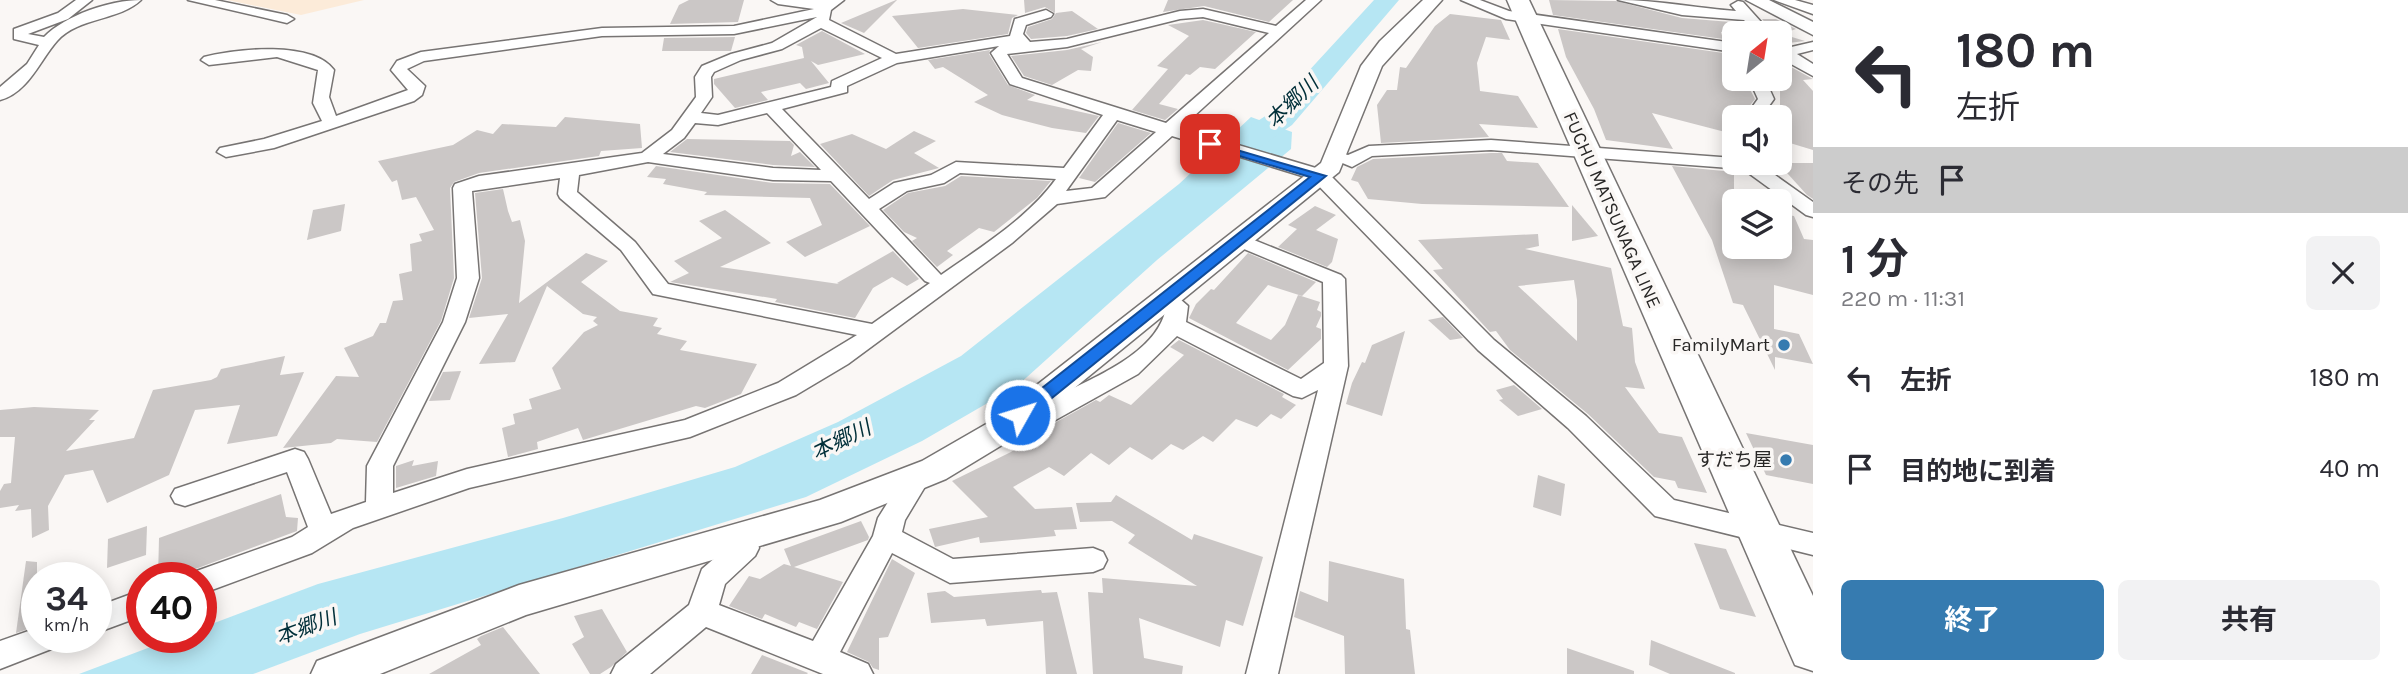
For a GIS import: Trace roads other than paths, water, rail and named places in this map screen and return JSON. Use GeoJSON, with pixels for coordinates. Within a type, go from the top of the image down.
{"type":"FeatureCollection","features":[{"type":"Feature","properties":{"kind":"main road","name":"FUCHU MATSUNAGA LINE"},"geometry":{"type":"LineString","coordinates":[[1522,9],[1813,649]]}},
{"type":"Feature","properties":{"kind":"street"},"geometry":{"type":"LineString","coordinates":[[2,39],[63,16],[85,0]]}},
{"type":"Feature","properties":{"kind":"street"},"geometry":{"type":"LineString","coordinates":[[0,95],[33,67],[47,42],[75,22],[134,0]]}},
{"type":"Feature","properties":{"kind":"street"},"geometry":{"type":"LineString","coordinates":[[195,0],[287,19],[278,22],[281,36],[278,52]]}},
{"type":"Feature","properties":{"kind":"street"},"geometry":{"type":"LineString","coordinates":[[778,0],[827,10],[846,36],[866,42],[893,59]]}},
{"type":"Feature","properties":{"kind":"street"},"geometry":{"type":"LineString","coordinates":[[1051,199],[1098,193],[1178,134],[1279,31],[1314,0]]}},
{"type":"Feature","properties":{"kind":"street"},"geometry":{"type":"LineString","coordinates":[[332,674],[519,601],[828,512],[934,470],[1000,431],[1170,312],[1239,240],[1328,166],[1345,142],[1364,78],[1381,52],[1433,0]]}},
{"type":"Feature","properties":{"kind":"street"},"geometry":{"type":"LineString","coordinates":[[1468,0],[1493,12],[1522,9],[1722,46]]}},
{"type":"Feature","properties":{"kind":"street"},"geometry":{"type":"LineString","coordinates":[[1625,0],[1682,11],[1752,8]]}},
{"type":"Feature","properties":{"kind":"street"},"geometry":{"type":"LineString","coordinates":[[1734,0],[1813,29]]}},
{"type":"Feature","properties":{"kind":"street"},"geometry":{"type":"LineString","coordinates":[[1781,0],[1813,10]]}},
{"type":"Feature","properties":{"kind":"street"},"geometry":{"type":"LineString","coordinates":[[648,157],[678,134],[704,97],[703,77],[708,69],[786,42],[827,10]]}},
{"type":"Feature","properties":{"kind":"street"},"geometry":{"type":"LineString","coordinates":[[226,152],[268,144],[331,121],[408,98],[416,92],[417,86],[399,70],[402,64],[421,57],[602,32],[734,30],[827,10]]}},
{"type":"Feature","properties":{"kind":"street"},"geometry":{"type":"LineString","coordinates":[[690,117],[718,120],[841,89],[838,84],[893,59],[1022,43],[1067,43],[1180,15],[1203,13],[1279,31]]}},
{"type":"Feature","properties":{"kind":"street"},"geometry":{"type":"LineString","coordinates":[[1022,43],[1020,22],[1046,14]]}},
{"type":"Feature","properties":{"kind":"street"},"geometry":{"type":"LineString","coordinates":[[19,32],[19,36],[47,42]]}},
{"type":"Feature","properties":{"kind":"street"},"geometry":{"type":"LineString","coordinates":[[1022,43],[999,53],[1016,81],[1283,166],[1328,166],[1352,162],[1356,156],[1369,151],[1491,145],[1722,161]]}},
{"type":"Feature","properties":{"kind":"street"},"geometry":{"type":"LineString","coordinates":[[1792,51],[1813,46]]}},
{"type":"Feature","properties":{"kind":"street"},"geometry":{"type":"LineString","coordinates":[[209,61],[278,52],[322,65],[326,70],[319,101],[321,111],[331,121]]}},
{"type":"Feature","properties":{"kind":"street"},"geometry":{"type":"LineString","coordinates":[[1792,59],[1813,71]]}},
{"type":"Feature","properties":{"kind":"street"},"geometry":{"type":"LineString","coordinates":[[771,107],[932,277]]}},
{"type":"Feature","properties":{"kind":"street"},"geometry":{"type":"LineString","coordinates":[[217,576],[302,545],[343,520],[467,479],[690,428],[786,389],[840,359],[1005,239],[1051,199],[1114,112]]}},
{"type":"Feature","properties":{"kind":"street"},"geometry":{"type":"LineString","coordinates":[[379,508],[380,466],[454,322],[468,278],[462,188],[480,182],[570,171],[648,157],[774,174],[837,176]]}},
{"type":"Feature","properties":{"kind":"street"},"geometry":{"type":"LineString","coordinates":[[1328,166],[1486,345],[1577,422],[1665,509],[1813,544]]}},
{"type":"Feature","properties":{"kind":"street"},"geometry":{"type":"LineString","coordinates":[[867,208],[901,187],[936,179],[956,167],[1070,174]]}},
{"type":"Feature","properties":{"kind":"street"},"geometry":{"type":"LineString","coordinates":[[570,171],[567,194],[628,246],[661,289],[876,332]]}},
{"type":"Feature","properties":{"kind":"street"},"geometry":{"type":"LineString","coordinates":[[1764,175],[1813,211]]}},
{"type":"Feature","properties":{"kind":"street"},"geometry":{"type":"LineString","coordinates":[[876,332],[932,277],[1005,239]]}},
{"type":"Feature","properties":{"kind":"street"},"geometry":{"type":"LineString","coordinates":[[1239,240],[1334,279],[1336,366],[1262,674]]}},
{"type":"Feature","properties":{"kind":"street"},"geometry":{"type":"LineString","coordinates":[[1170,312],[1302,390],[1336,366]]}},
{"type":"Feature","properties":{"kind":"street"},"geometry":{"type":"LineString","coordinates":[[184,496],[295,459],[324,532]]}},
{"type":"Feature","properties":{"kind":"street"},"geometry":{"type":"LineString","coordinates":[[820,658],[887,537],[892,518],[913,485],[908,480]]}},
{"type":"Feature","properties":{"kind":"street"},"geometry":{"type":"LineString","coordinates":[[627,674],[702,612],[712,578],[744,548],[744,536]]}},
{"type":"Feature","properties":{"kind":"street"},"geometry":{"type":"LineString","coordinates":[[887,537],[950,571],[1093,560]]}},
{"type":"Feature","properties":{"kind":"street"},"geometry":{"type":"LineString","coordinates":[[702,612],[857,674]]}},
{"type":"Feature","properties":{"kind":"street"},"geometry":{"type":"LineString","coordinates":[[0,655],[21,647]]}},
{"type":"Feature","properties":{"kind":"water"},"geometry":{"type":"Polygon","coordinates":[[[1251,117],[1292,132],[1291,149],[1157,260],[1017,386],[922,441],[806,497],[360,634],[253,674],[79,674],[135,653],[217,653],[217,622],[318,584],[563,518],[735,467],[838,422],[961,356],[1179,184],[1251,117]]]}},
{"type":"Feature","properties":{"kind":"waterway","name":"本郷川"},"geometry":{"type":"LineString","coordinates":[[1227,155],[1281,119],[1387,0]]}},
{"type":"Feature","properties":{"kind":"place","name":"FamilyMart"},"geometry":{"type":"Point","coordinates":[1784,345]}},
{"type":"Feature","properties":{"kind":"place","name":"すだち屋"},"geometry":{"type":"Point","coordinates":[1786,460]}}]}
